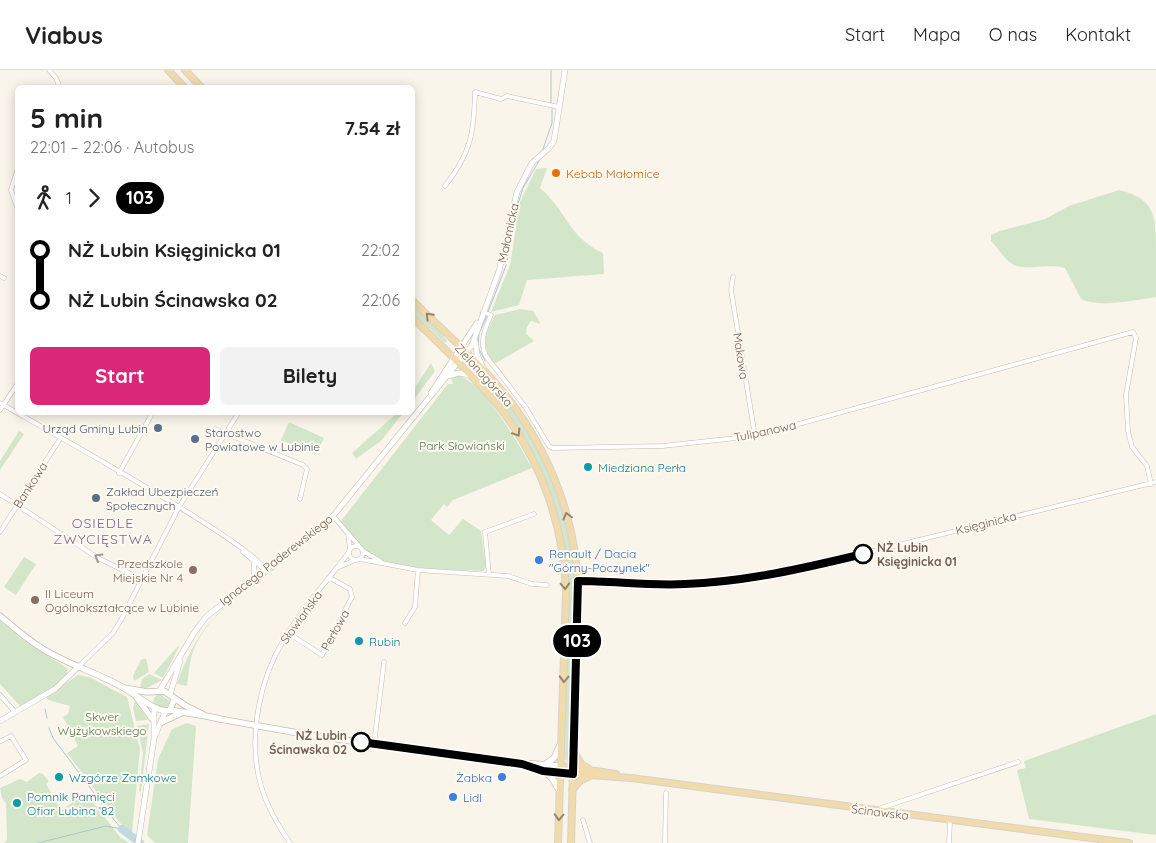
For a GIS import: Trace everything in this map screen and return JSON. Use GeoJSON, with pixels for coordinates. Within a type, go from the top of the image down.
{"type":"FeatureCollection","features":[{"type":"Feature","properties":{"kind":"main road"},"geometry":{"type":"LineString","coordinates":[[168,70],[182,85]]}},
{"type":"Feature","properties":{"kind":"main road"},"geometry":{"type":"LineString","coordinates":[[185,70],[199,85]]}},
{"type":"Feature","properties":{"kind":"main road","name":"Zielonogórska"},"geometry":{"type":"LineString","coordinates":[[415,303],[487,375],[520,416],[553,477],[566,515],[578,581],[571,843]]}},
{"type":"Feature","properties":{"kind":"main road","name":"Zielonogórska"},"geometry":{"type":"LineString","coordinates":[[415,320],[470,375],[504,413],[526,448],[542,482],[556,523],[563,559],[566,592],[558,843]]}},
{"type":"Feature","properties":{"kind":"main road"},"geometry":{"type":"LineString","coordinates":[[0,616],[34,643],[78,667],[124,688],[149,702],[154,708]]}},
{"type":"Feature","properties":{"kind":"main road","name":"Ścinawska"},"geometry":{"type":"LineString","coordinates":[[124,688],[157,691],[206,716]]}},
{"type":"Feature","properties":{"kind":"main road"},"geometry":{"type":"LineString","coordinates":[[149,702],[157,691]]}},
{"type":"Feature","properties":{"kind":"main road"},"geometry":{"type":"LineString","coordinates":[[136,696],[153,720]]}},
{"type":"Feature","properties":{"kind":"main road"},"geometry":{"type":"LineString","coordinates":[[168,711],[172,697]]}},
{"type":"Feature","properties":{"kind":"main road","name":"Ścinawska"},"geometry":{"type":"LineString","coordinates":[[154,708],[374,744],[522,764],[546,763],[561,766]]}},
{"type":"Feature","properties":{"kind":"main road"},"geometry":{"type":"LineString","coordinates":[[162,722],[181,713]]}},
{"type":"Feature","properties":{"kind":"main road"},"geometry":{"type":"LineString","coordinates":[[546,763],[556,755],[562,740]]}},
{"type":"Feature","properties":{"kind":"main road"},"geometry":{"type":"LineString","coordinates":[[572,790],[591,773],[582,765],[573,749]]}},
{"type":"Feature","properties":{"kind":"main road","name":"Ścinawska"},"geometry":{"type":"LineString","coordinates":[[522,764],[543,771],[560,773],[573,771],[632,778],[1129,843]]}},
{"type":"Feature","properties":{"kind":"main road"},"geometry":{"type":"LineString","coordinates":[[561,766],[573,771]]}},
{"type":"Feature","properties":{"kind":"main road"},"geometry":{"type":"LineString","coordinates":[[543,771],[552,778],[560,791]]}},
{"type":"Feature","properties":{"kind":"street"},"geometry":{"type":"LineString","coordinates":[[49,70],[59,85]]}},
{"type":"Feature","properties":{"kind":"street","name":"Małomicka"},"geometry":{"type":"LineString","coordinates":[[463,351],[475,340],[485,314],[500,268],[516,196],[532,163],[553,143],[565,70]]}},
{"type":"Feature","properties":{"kind":"street"},"geometry":{"type":"LineString","coordinates":[[445,186],[461,166],[468,145],[474,119],[474,92],[501,99],[507,96],[559,107]]}},
{"type":"Feature","properties":{"kind":"street"},"geometry":{"type":"LineString","coordinates":[[15,177],[11,190],[15,201]]}},
{"type":"Feature","properties":{"kind":"street","name":"Makowa"},"geometry":{"type":"LineString","coordinates":[[733,277],[731,290],[755,436]]}},
{"type":"Feature","properties":{"kind":"street","name":"Małomicka"},"geometry":{"type":"LineString","coordinates":[[463,351],[485,314]]}},
{"type":"Feature","properties":{"kind":"street","name":"Tulipanowa"},"geometry":{"type":"LineString","coordinates":[[485,314],[491,315],[482,342],[486,356],[526,408],[551,448],[662,446],[755,436],[1130,332],[1136,336],[1126,395],[1128,431],[1132,447],[1147,466],[1154,483]]}},
{"type":"Feature","properties":{"kind":"street"},"geometry":{"type":"LineString","coordinates":[[475,340],[477,354],[487,375]]}},
{"type":"Feature","properties":{"kind":"street"},"geometry":{"type":"LineString","coordinates":[[430,396],[463,351]]}},
{"type":"Feature","properties":{"kind":"street"},"geometry":{"type":"LineString","coordinates":[[430,396],[447,376],[455,361]]}},
{"type":"Feature","properties":{"kind":"street"},"geometry":{"type":"LineString","coordinates":[[447,376],[459,373],[470,375]]}},
{"type":"Feature","properties":{"kind":"street"},"geometry":{"type":"LineString","coordinates":[[0,410],[2,404],[15,387]]}},
{"type":"Feature","properties":{"kind":"street","name":"Ignacego Paderewskiego"},"geometry":{"type":"LineString","coordinates":[[415,415],[430,396]]}},
{"type":"Feature","properties":{"kind":"street"},"geometry":{"type":"LineString","coordinates":[[2,404],[15,412]]}},
{"type":"Feature","properties":{"kind":"street"},"geometry":{"type":"LineString","coordinates":[[20,415],[179,507],[240,548],[264,569]]}},
{"type":"Feature","properties":{"kind":"street"},"geometry":{"type":"LineString","coordinates":[[119,472],[151,415]]}},
{"type":"Feature","properties":{"kind":"street"},"geometry":{"type":"LineString","coordinates":[[0,721],[55,689],[113,633],[179,507],[237,415]]}},
{"type":"Feature","properties":{"kind":"street","name":"Ignacego Paderewskiego"},"geometry":{"type":"LineString","coordinates":[[157,691],[182,656],[194,633],[212,611],[333,516],[415,415]]}},
{"type":"Feature","properties":{"kind":"street"},"geometry":{"type":"LineString","coordinates":[[215,429],[303,465],[307,469],[300,499]]}},
{"type":"Feature","properties":{"kind":"street","name":"Bankowa"},"geometry":{"type":"LineString","coordinates":[[0,532],[60,439]]}},
{"type":"Feature","properties":{"kind":"street","name":"Księginicka"},"geometry":{"type":"LineString","coordinates":[[578,581],[686,584],[740,579],[853,556],[1154,483]]}},
{"type":"Feature","properties":{"kind":"street"},"geometry":{"type":"LineString","coordinates":[[0,494],[98,558],[141,579]]}},
{"type":"Feature","properties":{"kind":"street"},"geometry":{"type":"LineString","coordinates":[[489,574],[485,532],[534,514]]}},
{"type":"Feature","properties":{"kind":"street"},"geometry":{"type":"LineString","coordinates":[[333,516],[363,551],[371,557],[389,564]]}},
{"type":"Feature","properties":{"kind":"street"},"geometry":{"type":"LineString","coordinates":[[348,533],[350,556],[357,560],[418,570],[508,576],[532,584],[547,585]]}},
{"type":"Feature","properties":{"kind":"street"},"geometry":{"type":"LineString","coordinates":[[350,550],[359,546]]}},
{"type":"Feature","properties":{"kind":"street","name":"Słowiańska"},"geometry":{"type":"LineString","coordinates":[[290,843],[269,806],[259,777],[256,718],[268,674],[276,654],[288,633],[350,550]]}},
{"type":"Feature","properties":{"kind":"street"},"geometry":{"type":"LineString","coordinates":[[337,568],[357,560],[363,551]]}},
{"type":"Feature","properties":{"kind":"street"},"geometry":{"type":"LineString","coordinates":[[255,561],[272,564]]}},
{"type":"Feature","properties":{"kind":"street"},"geometry":{"type":"LineString","coordinates":[[254,578],[255,561]]}},
{"type":"Feature","properties":{"kind":"street"},"geometry":{"type":"LineString","coordinates":[[406,623],[416,607],[418,570]]}},
{"type":"Feature","properties":{"kind":"street","name":"Perłowa"},"geometry":{"type":"LineString","coordinates":[[288,633],[322,655],[352,597],[350,589],[330,578]]}},
{"type":"Feature","properties":{"kind":"street","name":"Ignacego Paderewskiego"},"geometry":{"type":"LineString","coordinates":[[172,697],[182,656]]}},
{"type":"Feature","properties":{"kind":"street"},"geometry":{"type":"LineString","coordinates":[[374,744],[384,662]]}},
{"type":"Feature","properties":{"kind":"street"},"geometry":{"type":"LineString","coordinates":[[0,695],[15,712]]}},
{"type":"Feature","properties":{"kind":"street"},"geometry":{"type":"LineString","coordinates":[[138,843],[154,739],[154,708]]}},
{"type":"Feature","properties":{"kind":"street"},"geometry":{"type":"LineString","coordinates":[[154,739],[168,711]]}},
{"type":"Feature","properties":{"kind":"street"},"geometry":{"type":"LineString","coordinates":[[0,776],[26,760],[11,736],[1,741]]}},
{"type":"Feature","properties":{"kind":"street","name":"Ścinawska"},"geometry":{"type":"LineString","coordinates":[[881,808],[1018,762]]}},
{"type":"Feature","properties":{"kind":"street"},"geometry":{"type":"LineString","coordinates":[[665,843],[666,793]]}},
{"type":"Feature","properties":{"kind":"street"},"geometry":{"type":"LineString","coordinates":[[583,820],[590,843]]}},
{"type":"Feature","properties":{"kind":"street"},"geometry":{"type":"LineString","coordinates":[[949,843],[950,820]]}},
{"type":"Feature","properties":{"kind":"green space"},"geometry":{"type":"Polygon","coordinates":[[[547,168],[540,188],[582,239],[591,247],[603,253],[604,274],[527,280],[519,305],[491,312],[510,265],[520,202],[536,169],[547,168]]]}},
{"type":"Feature","properties":{"kind":"green space"},"geometry":{"type":"Polygon","coordinates":[[[1119,190],[1140,198],[1147,204],[1154,218],[1156,297],[1108,303],[1089,302],[1081,299],[1065,268],[1051,266],[1019,267],[1011,263],[991,241],[991,235],[1000,231],[1045,219],[1069,206],[1119,190]]]}},
{"type":"Feature","properties":{"kind":"green space"},"geometry":{"type":"Polygon","coordinates":[[[415,306],[437,328],[447,341],[445,343],[415,315],[415,306]]]}},
{"type":"Feature","properties":{"kind":"green space"},"geometry":{"type":"Polygon","coordinates":[[[520,309],[533,311],[540,322],[540,324],[531,321],[527,327],[526,334],[534,341],[494,364],[487,351],[486,340],[495,315],[520,309]]]}},
{"type":"Feature","properties":{"kind":"green space"},"geometry":{"type":"Polygon","coordinates":[[[467,362],[489,382],[509,405],[527,431],[543,459],[566,517],[575,577],[572,726],[568,762],[565,760],[568,580],[540,470],[477,375],[467,365],[467,362]]]}},
{"type":"Feature","properties":{"kind":"green space"},"geometry":{"type":"Polygon","coordinates":[[[431,363],[435,371],[415,398],[415,388],[431,363]]]}},
{"type":"Feature","properties":{"kind":"green space","name":"Park Słowiański"},"geometry":{"type":"Polygon","coordinates":[[[457,376],[466,379],[488,400],[510,430],[532,468],[453,500],[447,507],[444,504],[431,520],[449,535],[463,519],[481,531],[486,567],[484,571],[424,568],[379,559],[369,554],[358,543],[341,521],[448,384],[453,384],[451,379],[457,376]]]}},
{"type":"Feature","properties":{"kind":"green space"},"geometry":{"type":"Polygon","coordinates":[[[395,415],[401,415],[381,441],[356,459],[352,453],[395,415]]]}},
{"type":"Feature","properties":{"kind":"green space"},"geometry":{"type":"Polygon","coordinates":[[[289,422],[324,438],[316,455],[281,440],[289,422]]]}},
{"type":"Feature","properties":{"kind":"green space"},"geometry":{"type":"Polygon","coordinates":[[[19,431],[24,434],[0,470],[0,461],[19,431]]]}},
{"type":"Feature","properties":{"kind":"green space"},"geometry":{"type":"Polygon","coordinates":[[[24,557],[36,564],[16,595],[4,587],[24,557]]]}},
{"type":"Feature","properties":{"kind":"green space"},"geometry":{"type":"Polygon","coordinates":[[[275,567],[275,569],[229,604],[209,624],[192,653],[187,686],[177,684],[194,645],[204,630],[215,616],[228,604],[275,567]]]}},
{"type":"Feature","properties":{"kind":"green space"},"geometry":{"type":"Polygon","coordinates":[[[0,621],[21,638],[68,669],[62,681],[56,686],[21,707],[0,684],[0,621]]]}},
{"type":"Feature","properties":{"kind":"green space"},"geometry":{"type":"Polygon","coordinates":[[[178,646],[163,678],[154,673],[178,646]]]}},
{"type":"Feature","properties":{"kind":"green space"},"geometry":{"type":"Polygon","coordinates":[[[146,658],[149,672],[134,681],[133,676],[141,660],[146,658]]]}},
{"type":"Feature","properties":{"kind":"green space"},"geometry":{"type":"Polygon","coordinates":[[[149,674],[162,680],[147,688],[140,688],[142,679],[149,674]]]}},
{"type":"Feature","properties":{"kind":"green space","name":"Skwer Wyżykowskiego"},"geometry":{"type":"Polygon","coordinates":[[[78,675],[89,677],[127,697],[140,749],[132,833],[120,823],[67,753],[78,746],[63,717],[68,714],[70,706],[48,700],[46,697],[78,675]]]}},
{"type":"Feature","properties":{"kind":"green space"},"geometry":{"type":"Polygon","coordinates":[[[160,694],[171,702],[166,708],[158,707],[153,701],[155,696],[160,694]]]}},
{"type":"Feature","properties":{"kind":"green space"},"geometry":{"type":"Polygon","coordinates":[[[135,701],[148,720],[136,721],[133,708],[135,701]]]}},
{"type":"Feature","properties":{"kind":"green space"},"geometry":{"type":"Polygon","coordinates":[[[1156,714],[1156,835],[1029,819],[1017,770],[1026,768],[1024,761],[1156,714]]]}},
{"type":"Feature","properties":{"kind":"green space"},"geometry":{"type":"Polygon","coordinates":[[[187,723],[196,726],[188,843],[155,843],[147,835],[158,759],[172,729],[187,723]]]}},
{"type":"Feature","properties":{"kind":"green space"},"geometry":{"type":"Polygon","coordinates":[[[149,724],[141,792],[139,791],[143,753],[137,726],[149,724]]]}},
{"type":"Feature","properties":{"kind":"green space"},"geometry":{"type":"Polygon","coordinates":[[[39,773],[43,774],[49,781],[46,784],[61,810],[86,793],[120,837],[129,843],[4,843],[7,840],[6,804],[2,798],[0,788],[20,779],[27,782],[39,773]]]}},
{"type":"Feature","properties":{"kind":"waterway"},"geometry":{"type":"LineString","coordinates":[[551,70],[551,103]]}},
{"type":"Feature","properties":{"kind":"waterway"},"geometry":{"type":"LineString","coordinates":[[543,149],[552,123],[552,109]]}},
{"type":"Feature","properties":{"kind":"waterway"},"geometry":{"type":"LineString","coordinates":[[516,210],[523,188],[539,161]]}},
{"type":"Feature","properties":{"kind":"waterway"},"geometry":{"type":"LineString","coordinates":[[488,312],[507,263],[515,213]]}},
{"type":"Feature","properties":{"kind":"waterway"},"geometry":{"type":"LineString","coordinates":[[478,346],[479,333],[487,316]]}},
{"type":"Feature","properties":{"kind":"waterway"},"geometry":{"type":"LineString","coordinates":[[479,349],[485,361]]}},
{"type":"Feature","properties":{"kind":"waterway"},"geometry":{"type":"LineString","coordinates":[[45,709],[47,718]]}},
{"type":"Feature","properties":{"kind":"waterway"},"geometry":{"type":"LineString","coordinates":[[49,728],[53,738],[103,805]]}},
{"type":"Feature","properties":{"kind":"waterway"},"geometry":{"type":"LineString","coordinates":[[107,811],[120,827]]}},
{"type":"Feature","properties":{"kind":"waterway"},"geometry":{"type":"LineString","coordinates":[[38,843],[106,826],[122,829]]}},
{"type":"Feature","properties":{"kind":"waterway"},"geometry":{"type":"LineString","coordinates":[[122,829],[140,843]]}},
{"type":"Feature","properties":{"kind":"bus line","name":"103"},"geometry":{"type":"LineString","coordinates":[[361,742],[522,764],[543,771],[573,774],[578,581],[660,584],[715,582],[774,573],[863,554]]}},
{"type":"Feature","properties":{"kind":"place","name":"Kebab Małomice"},"geometry":{"type":"Point","coordinates":[556,173]}},
{"type":"Feature","properties":{"kind":"place","name":"Urząd Gminy Lubin"},"geometry":{"type":"Point","coordinates":[158,428]}},
{"type":"Feature","properties":{"kind":"place","name":"Starostwo Powiatowe w Lubinie"},"geometry":{"type":"Point","coordinates":[195,439]}},
{"type":"Feature","properties":{"kind":"place","name":"Miedziana Perła"},"geometry":{"type":"Point","coordinates":[588,467]}},
{"type":"Feature","properties":{"kind":"place","name":"Zakład Ubezpieczeń Społecznych"},"geometry":{"type":"Point","coordinates":[96,498]}},
{"type":"Feature","properties":{"kind":"place","name":"NŻ Lubin Księginicka 01"},"geometry":{"type":"Point","coordinates":[863,554]}},
{"type":"Feature","properties":{"kind":"place","name":"Renault / Dacia \"Górny-Poczynek\""},"geometry":{"type":"Point","coordinates":[539,560]}},
{"type":"Feature","properties":{"kind":"place","name":"Przedszkole Miejskie Nr 4"},"geometry":{"type":"Point","coordinates":[193,570]}},
{"type":"Feature","properties":{"kind":"place","name":"II Liceum Ogólnokształcące w Lubinie"},"geometry":{"type":"Point","coordinates":[35,600]}},
{"type":"Feature","properties":{"kind":"place","name":"Rubin"},"geometry":{"type":"Point","coordinates":[359,641]}},
{"type":"Feature","properties":{"kind":"place","name":"NŻ Lubin Ścinawska 02"},"geometry":{"type":"Point","coordinates":[361,742]}},
{"type":"Feature","properties":{"kind":"place","name":"Wzgórze Zamkowe"},"geometry":{"type":"Point","coordinates":[59,777]}},
{"type":"Feature","properties":{"kind":"place","name":"Żabka"},"geometry":{"type":"Point","coordinates":[502,777]}},
{"type":"Feature","properties":{"kind":"place","name":"Lidl"},"geometry":{"type":"Point","coordinates":[453,797]}},
{"type":"Feature","properties":{"kind":"place","name":"Pomnik Pamięci Ofiar Lubina ’82"},"geometry":{"type":"Point","coordinates":[17,803]}},
{"type":"Feature","properties":{"kind":"district","name":"OSIEDLE ZWYCIĘSTWA"},"geometry":{"type":"Point","coordinates":[103,532]}}]}
